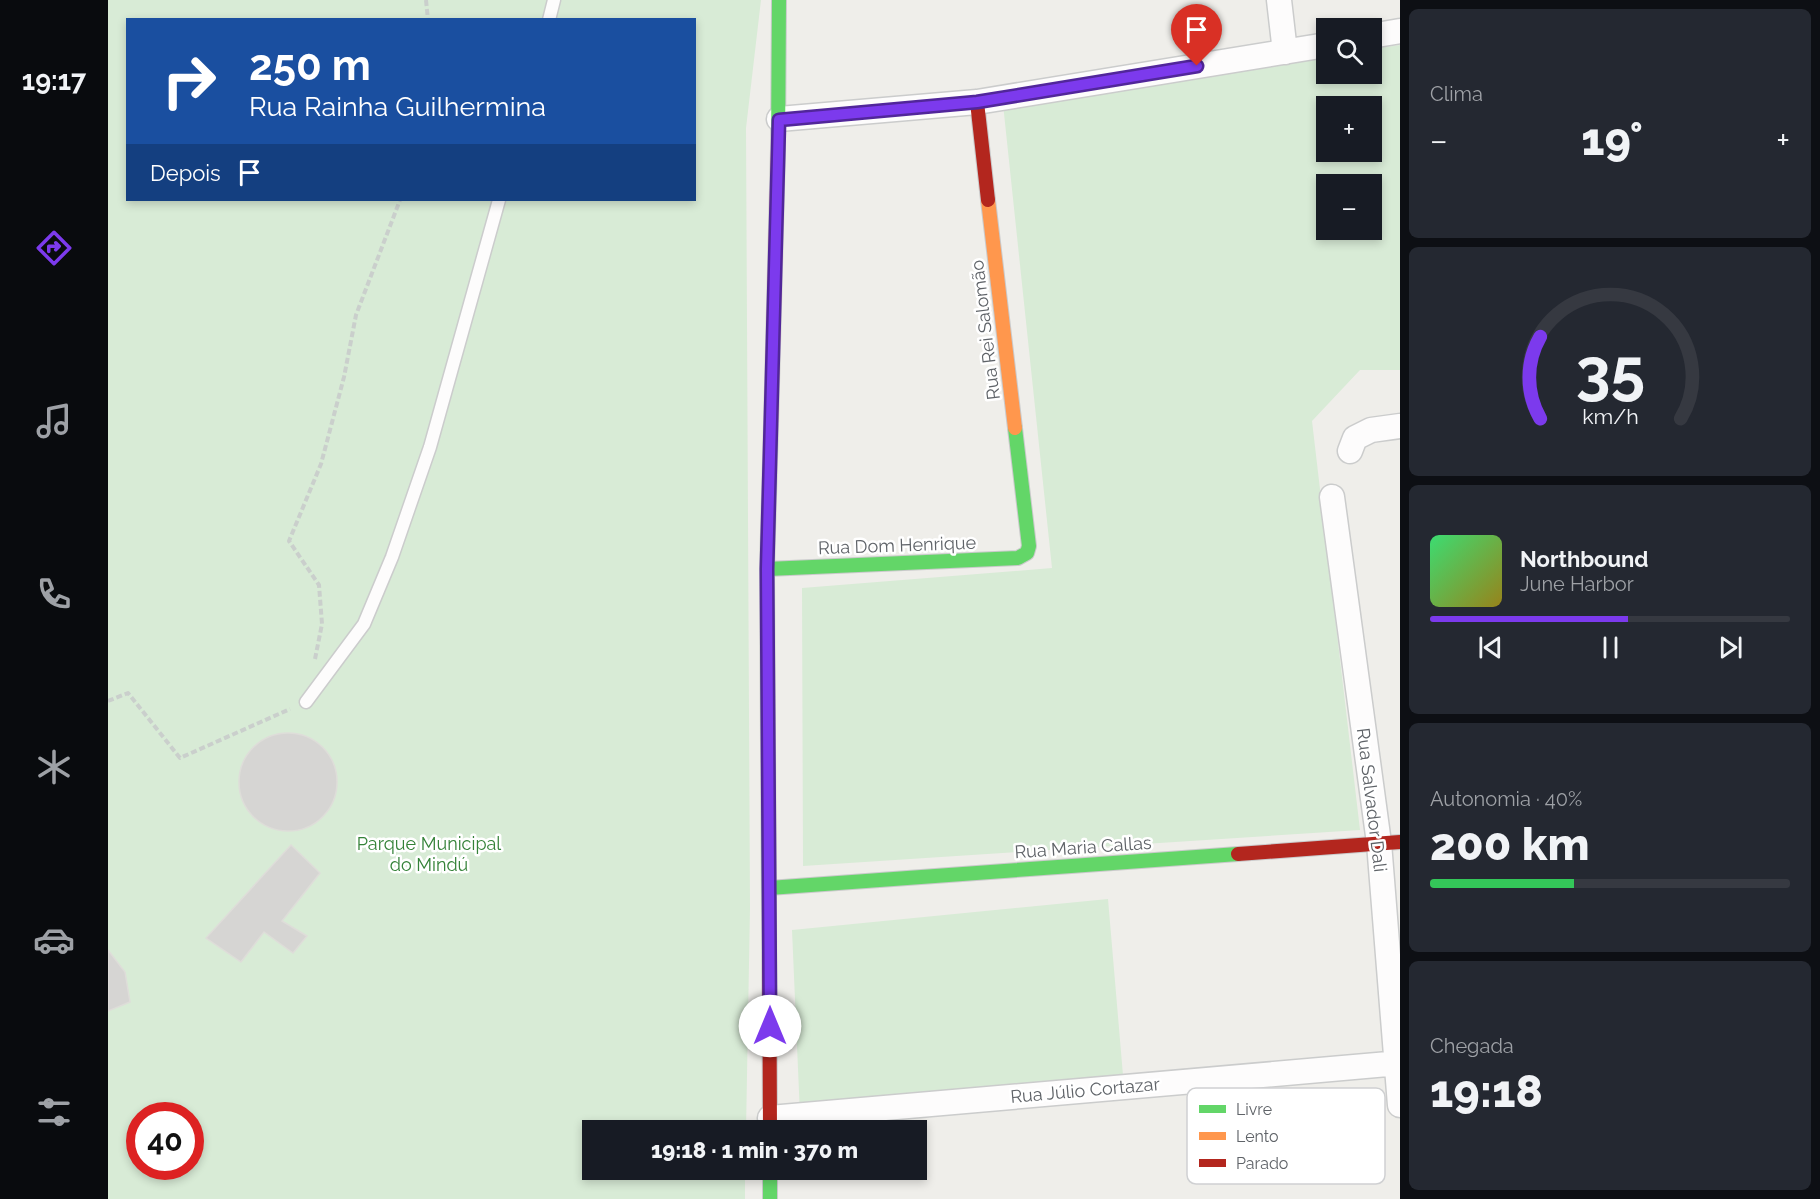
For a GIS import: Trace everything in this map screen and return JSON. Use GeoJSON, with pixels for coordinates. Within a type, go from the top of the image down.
{"type":"FeatureCollection","features":[{"type":"Feature","properties":{"kind":"street"},"geometry":{"type":"LineString","coordinates":[[770,1120],[767,569],[779,120],[779,0]]}},
{"type":"Feature","properties":{"kind":"street"},"geometry":{"type":"LineString","coordinates":[[1279,0],[1285,52]]}},
{"type":"Feature","properties":{"kind":"street"},"geometry":{"type":"LineString","coordinates":[[1382,34],[1400,31]]}},
{"type":"Feature","properties":{"kind":"street"},"geometry":{"type":"LineString","coordinates":[[779,120],[977,102],[1316,47]]}},
{"type":"Feature","properties":{"kind":"street","name":"Rua Rei Salomão"},"geometry":{"type":"LineString","coordinates":[[977,102],[1029,546],[1027,553]]}},
{"type":"Feature","properties":{"kind":"street"},"geometry":{"type":"LineString","coordinates":[[1350,451],[1355,438],[1371,430],[1400,426]]}},
{"type":"Feature","properties":{"kind":"street","name":"Rua Salvador Dali"},"geometry":{"type":"LineString","coordinates":[[1332,497],[1390,842],[1400,1105]]}},
{"type":"Feature","properties":{"kind":"street","name":"Rua Dom Henrique"},"geometry":{"type":"LineString","coordinates":[[767,569],[1018,558],[1027,553]]}},
{"type":"Feature","properties":{"kind":"street","name":"Rua Maria Callas"},"geometry":{"type":"LineString","coordinates":[[768,888],[1390,842]]}},
{"type":"Feature","properties":{"kind":"street","name":"Rua Júlio Cortazar"},"geometry":{"type":"LineString","coordinates":[[821,1120],[1398,1063]]}},
{"type":"Feature","properties":{"kind":"street"},"geometry":{"type":"LineString","coordinates":[[770,1180],[770,1199]]}},
{"type":"Feature","properties":{"kind":"lane"},"geometry":{"type":"LineString","coordinates":[[550,18],[554,0]]}},
{"type":"Feature","properties":{"kind":"lane"},"geometry":{"type":"LineString","coordinates":[[306,702],[364,624],[392,557],[430,447],[499,201]]}},
{"type":"Feature","properties":{"kind":"path"},"geometry":{"type":"LineString","coordinates":[[426,0],[428,18]]}},
{"type":"Feature","properties":{"kind":"path"},"geometry":{"type":"LineString","coordinates":[[108,701],[128,693],[180,758],[306,702],[322,624],[319,585],[289,541],[321,464],[345,377],[356,315],[400,201]]}},
{"type":"Feature","properties":{"kind":"green space","name":"Parque Municipal do Mindú"},"geometry":{"type":"Polygon","coordinates":[[[108,0],[761,0],[746,128],[750,908],[746,1120],[582,1120],[582,1180],[745,1180],[745,1199],[108,1199],[108,0]]]}},
{"type":"Feature","properties":{"kind":"green space"},"geometry":{"type":"Polygon","coordinates":[[[1400,45],[1400,370],[1360,370],[1312,421],[1360,830],[803,866],[802,588],[1052,568],[1003,104],[1316,57],[1316,84],[1382,84],[1382,47],[1400,45]]]}},
{"type":"Feature","properties":{"kind":"green space"},"geometry":{"type":"Polygon","coordinates":[[[1108,899],[1124,1087],[800,1115],[792,930],[1108,899]]]}},
{"type":"Feature","properties":{"kind":"building"},"geometry":{"type":"Polygon","coordinates":[[[288,733],[307,737],[323,747],[333,763],[337,782],[333,801],[323,817],[307,827],[288,831],[269,827],[253,817],[243,801],[239,782],[243,763],[253,747],[269,737],[288,733]]]}},
{"type":"Feature","properties":{"kind":"building"},"geometry":{"type":"Polygon","coordinates":[[[291,845],[320,873],[282,921],[307,936],[293,953],[264,932],[241,962],[206,938],[291,845]]]}},
{"type":"Feature","properties":{"kind":"building"},"geometry":{"type":"Polygon","coordinates":[[[108,950],[125,972],[130,1002],[108,1011],[108,950]]]}},
{"type":"Feature","properties":{"kind":"traffic: fast"},"geometry":{"type":"LineString","coordinates":[[778,149],[779,0]]}},
{"type":"Feature","properties":{"kind":"traffic: fast"},"geometry":{"type":"LineString","coordinates":[[769,917],[767,569],[771,424]]}},
{"type":"Feature","properties":{"kind":"traffic: fast"},"geometry":{"type":"LineString","coordinates":[[767,569],[1018,558],[1027,553],[1029,546],[1015,428]]}},
{"type":"Feature","properties":{"kind":"traffic: fast"},"geometry":{"type":"LineString","coordinates":[[769,888],[1238,854]]}},
{"type":"Feature","properties":{"kind":"traffic: fast"},"geometry":{"type":"LineString","coordinates":[[770,1180],[770,1199]]}},
{"type":"Feature","properties":{"kind":"traffic: slow"},"geometry":{"type":"LineString","coordinates":[[771,424],[778,149]]}},
{"type":"Feature","properties":{"kind":"traffic: slow"},"geometry":{"type":"LineString","coordinates":[[988,200],[1015,428]]}},
{"type":"Feature","properties":{"kind":"traffic: jam"},"geometry":{"type":"LineString","coordinates":[[977,102],[988,200]]}},
{"type":"Feature","properties":{"kind":"traffic: jam"},"geometry":{"type":"LineString","coordinates":[[1238,854],[1400,842]]}},
{"type":"Feature","properties":{"kind":"traffic: jam"},"geometry":{"type":"LineString","coordinates":[[769,917],[770,1120]]}},
{"type":"Feature","properties":{"kind":"route"},"geometry":{"type":"LineString","coordinates":[[770,1026],[767,569],[779,120],[977,102],[1197,66]]}}]}
